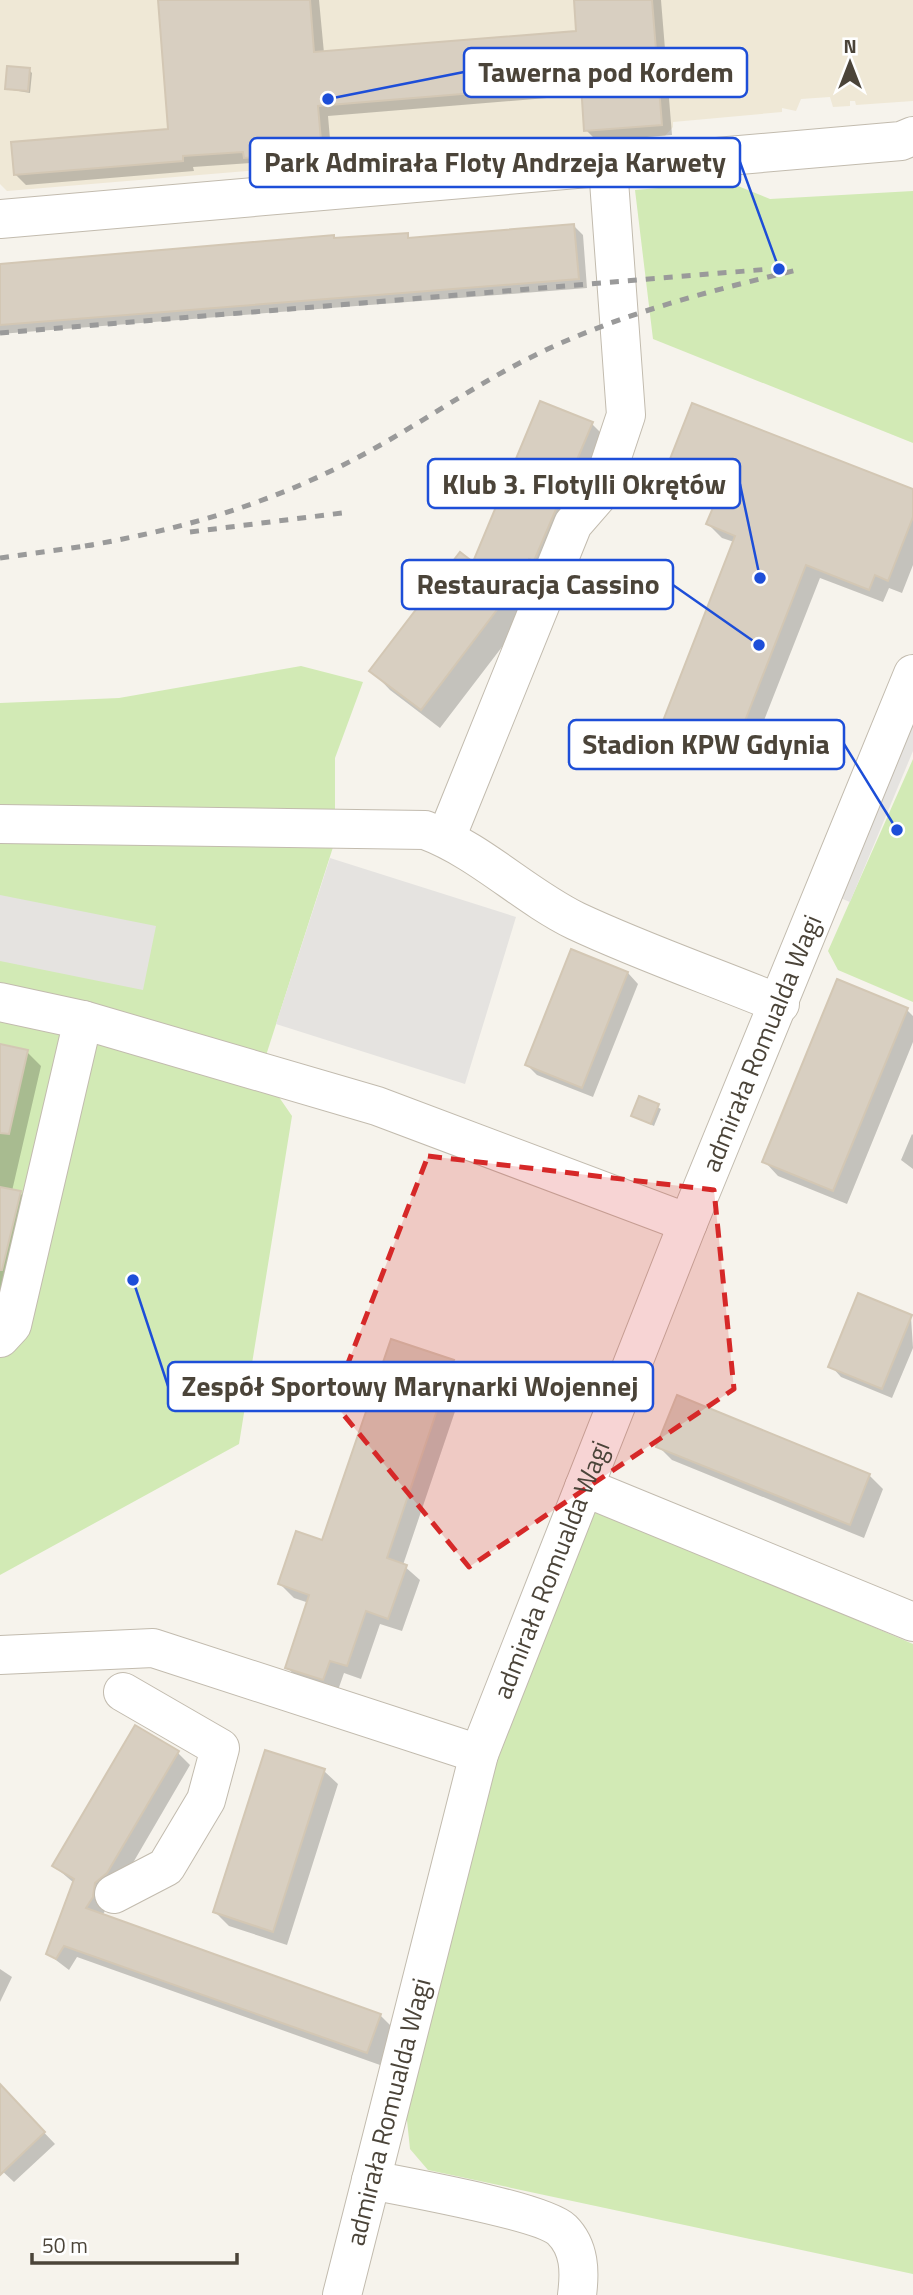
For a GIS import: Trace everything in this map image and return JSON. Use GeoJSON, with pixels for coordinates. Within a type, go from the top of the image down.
{"type":"FeatureCollection","features":[{"type":"Feature","properties":{"kind":"street"},"geometry":{"type":"LineString","coordinates":[[0,219],[909,141]]}},
{"type":"Feature","properties":{"kind":"street"},"geometry":{"type":"LineString","coordinates":[[446,838],[573,524],[600,493],[626,415],[608,167]]}},
{"type":"Feature","properties":{"kind":"street","name":"admirała Romualda Wagi"},"geometry":{"type":"LineString","coordinates":[[342,2295],[479,1754],[688,1223],[913,674]]}},
{"type":"Feature","properties":{"kind":"street"},"geometry":{"type":"LineString","coordinates":[[0,824],[425,830],[446,838],[574,920],[780,1004]]}},
{"type":"Feature","properties":{"kind":"street"},"geometry":{"type":"LineString","coordinates":[[0,1002],[83,1020],[377,1106],[688,1223]]}},
{"type":"Feature","properties":{"kind":"street"},"geometry":{"type":"LineString","coordinates":[[0,1338],[12,1325],[83,1020]]}},
{"type":"Feature","properties":{"kind":"street"},"geometry":{"type":"LineString","coordinates":[[584,1487],[913,1622]]}},
{"type":"Feature","properties":{"kind":"street"},"geometry":{"type":"LineString","coordinates":[[0,1655],[153,1648],[479,1754]]}},
{"type":"Feature","properties":{"kind":"street"},"geometry":{"type":"LineString","coordinates":[[114,1894],[166,1867],[206,1800],[220,1748],[123,1692]]}},
{"type":"Feature","properties":{"kind":"street"},"geometry":{"type":"LineString","coordinates":[[371,2180],[518,2213],[561,2228],[574,2245],[580,2272],[577,2295]]}},
{"type":"Feature","properties":{"kind":"highlighted area"},"geometry":{"type":"Polygon","coordinates":[[[428,1156],[714,1190],[734,1389],[469,1567],[333,1402],[428,1156]]]}},
{"type":"Feature","properties":{"kind":"shaded area"},"geometry":{"type":"Polygon","coordinates":[[[0,0],[913,0],[913,101],[856,105],[855,101],[850,101],[850,106],[833,107],[830,97],[801,99],[796,111],[782,108],[782,112],[673,122],[673,127],[665,136],[7,191],[0,184],[0,0]]]}},
{"type":"Feature","properties":{"kind":"shaded area"},"geometry":{"type":"Polygon","coordinates":[[[913,703],[913,751],[850,902],[833,895],[913,703]]]}},
{"type":"Feature","properties":{"kind":"shaded area"},"geometry":{"type":"Polygon","coordinates":[[[330,858],[516,917],[465,1084],[276,1024],[330,858]]]}},
{"type":"Feature","properties":{"kind":"shaded area"},"geometry":{"type":"Polygon","coordinates":[[[0,895],[156,926],[143,990],[0,961],[0,895]]]}},
{"type":"Feature","properties":{"kind":"green space"},"geometry":{"type":"Polygon","coordinates":[[[728,182],[770,199],[913,191],[913,443],[653,339],[635,190],[728,182]]]}},
{"type":"Feature","properties":{"kind":"green space"},"geometry":{"type":"Polygon","coordinates":[[[301,666],[363,682],[335,758],[335,841],[261,1071],[292,1116],[239,1444],[0,1575],[0,703],[119,698],[301,666]]]}},
{"type":"Feature","properties":{"kind":"green space"},"geometry":{"type":"Polygon","coordinates":[[[913,759],[913,1002],[838,970],[828,951],[913,759]]]}},
{"type":"Feature","properties":{"kind":"green space"},"geometry":{"type":"Polygon","coordinates":[[[592,1507],[913,1644],[913,2274],[428,2170],[410,2149],[406,2111],[504,1718],[592,1507]]]}},
{"type":"Feature","properties":{"kind":"building"},"geometry":{"type":"Polygon","coordinates":[[[158,0],[310,0],[314,52],[576,31],[574,0],[652,0],[662,125],[584,131],[581,84],[318,106],[322,152],[244,158],[243,152],[183,156],[183,161],[14,175],[11,142],[168,129],[158,0]]]}},
{"type":"Feature","properties":{"kind":"building"},"geometry":{"type":"Polygon","coordinates":[[[7,66],[30,68],[28,91],[5,89],[7,66]]]}},
{"type":"Feature","properties":{"kind":"building"},"geometry":{"type":"Polygon","coordinates":[[[574,224],[579,279],[0,325],[0,264],[334,235],[334,238],[408,233],[408,238],[574,224]]]}},
{"type":"Feature","properties":{"kind":"building"},"geometry":{"type":"Polygon","coordinates":[[[540,401],[593,422],[534,561],[529,559],[512,590],[421,710],[369,671],[460,552],[473,562],[540,401]]]}},
{"type":"Feature","properties":{"kind":"building"},"geometry":{"type":"Polygon","coordinates":[[[692,403],[913,489],[913,517],[888,581],[875,575],[869,590],[806,565],[734,749],[663,721],[735,536],[706,524],[715,503],[661,482],[692,403]]]}},
{"type":"Feature","properties":{"kind":"building"},"geometry":{"type":"Polygon","coordinates":[[[571,949],[628,972],[582,1088],[525,1065],[571,949]]]}},
{"type":"Feature","properties":{"kind":"building"},"geometry":{"type":"Polygon","coordinates":[[[837,979],[908,1008],[833,1191],[762,1162],[837,979]]]}},
{"type":"Feature","properties":{"kind":"building"},"geometry":{"type":"Polygon","coordinates":[[[0,1044],[28,1050],[9,1134],[0,1133],[0,1044]]]}},
{"type":"Feature","properties":{"kind":"building"},"geometry":{"type":"Polygon","coordinates":[[[639,1096],[659,1104],[651,1124],[631,1116],[639,1096]]]}},
{"type":"Feature","properties":{"kind":"building"},"geometry":{"type":"Polygon","coordinates":[[[0,1187],[21,1191],[2,1270],[0,1270],[0,1187]]]}},
{"type":"Feature","properties":{"kind":"building"},"geometry":{"type":"Polygon","coordinates":[[[858,1293],[912,1315],[882,1389],[828,1367],[858,1293]]]}},
{"type":"Feature","properties":{"kind":"building"},"geometry":{"type":"Polygon","coordinates":[[[391,1339],[454,1360],[387,1558],[407,1565],[388,1619],[366,1611],[347,1666],[330,1661],[323,1680],[285,1668],[309,1595],[278,1584],[296,1531],[322,1540],[391,1339]]]}},
{"type":"Feature","properties":{"kind":"building"},"geometry":{"type":"Polygon","coordinates":[[[677,1395],[870,1474],[850,1525],[656,1447],[677,1395]]]}},
{"type":"Feature","properties":{"kind":"building"},"geometry":{"type":"Polygon","coordinates":[[[135,1725],[179,1751],[107,1873],[95,1883],[93,1897],[86,1908],[381,2014],[367,2053],[64,1946],[56,1959],[46,1954],[74,1879],[52,1866],[135,1725]]]}},
{"type":"Feature","properties":{"kind":"building"},"geometry":{"type":"Polygon","coordinates":[[[265,1750],[325,1769],[273,1932],[213,1912],[265,1750]]]}},
{"type":"Feature","properties":{"kind":"building"},"geometry":{"type":"Polygon","coordinates":[[[0,2084],[45,2132],[0,2175],[0,2084]]]}},
{"type":"Feature","properties":{"kind":"railway"},"geometry":{"type":"LineString","coordinates":[[0,333],[782,268]]}},
{"type":"Feature","properties":{"kind":"railway"},"geometry":{"type":"LineString","coordinates":[[85,546],[188,524],[287,491],[351,461],[499,374],[550,348],[610,323],[671,303],[797,270]]}},
{"type":"Feature","properties":{"kind":"railway"},"geometry":{"type":"LineString","coordinates":[[190,532],[350,512]]}},
{"type":"Feature","properties":{"kind":"railway"},"geometry":{"type":"LineString","coordinates":[[0,558],[93,545]]}},
{"type":"Feature","properties":{"kind":"place","name":"Tawerna pod Kordem"},"geometry":{"type":"Point","coordinates":[328,99]}},
{"type":"Feature","properties":{"kind":"place","name":"Park Admirała Floty Andrzeja Karwety"},"geometry":{"type":"Point","coordinates":[779,269]}},
{"type":"Feature","properties":{"kind":"place","name":"Klub 3. Flotylli Okrętów"},"geometry":{"type":"Point","coordinates":[760,578]}},
{"type":"Feature","properties":{"kind":"place","name":"Restauracja Cassino"},"geometry":{"type":"Point","coordinates":[759,645]}},
{"type":"Feature","properties":{"kind":"place","name":"Stadion KPW Gdynia"},"geometry":{"type":"Point","coordinates":[897,830]}},
{"type":"Feature","properties":{"kind":"place","name":"Zespół Sportowy Marynarki Wojennej"},"geometry":{"type":"Point","coordinates":[133,1280]}}]}
